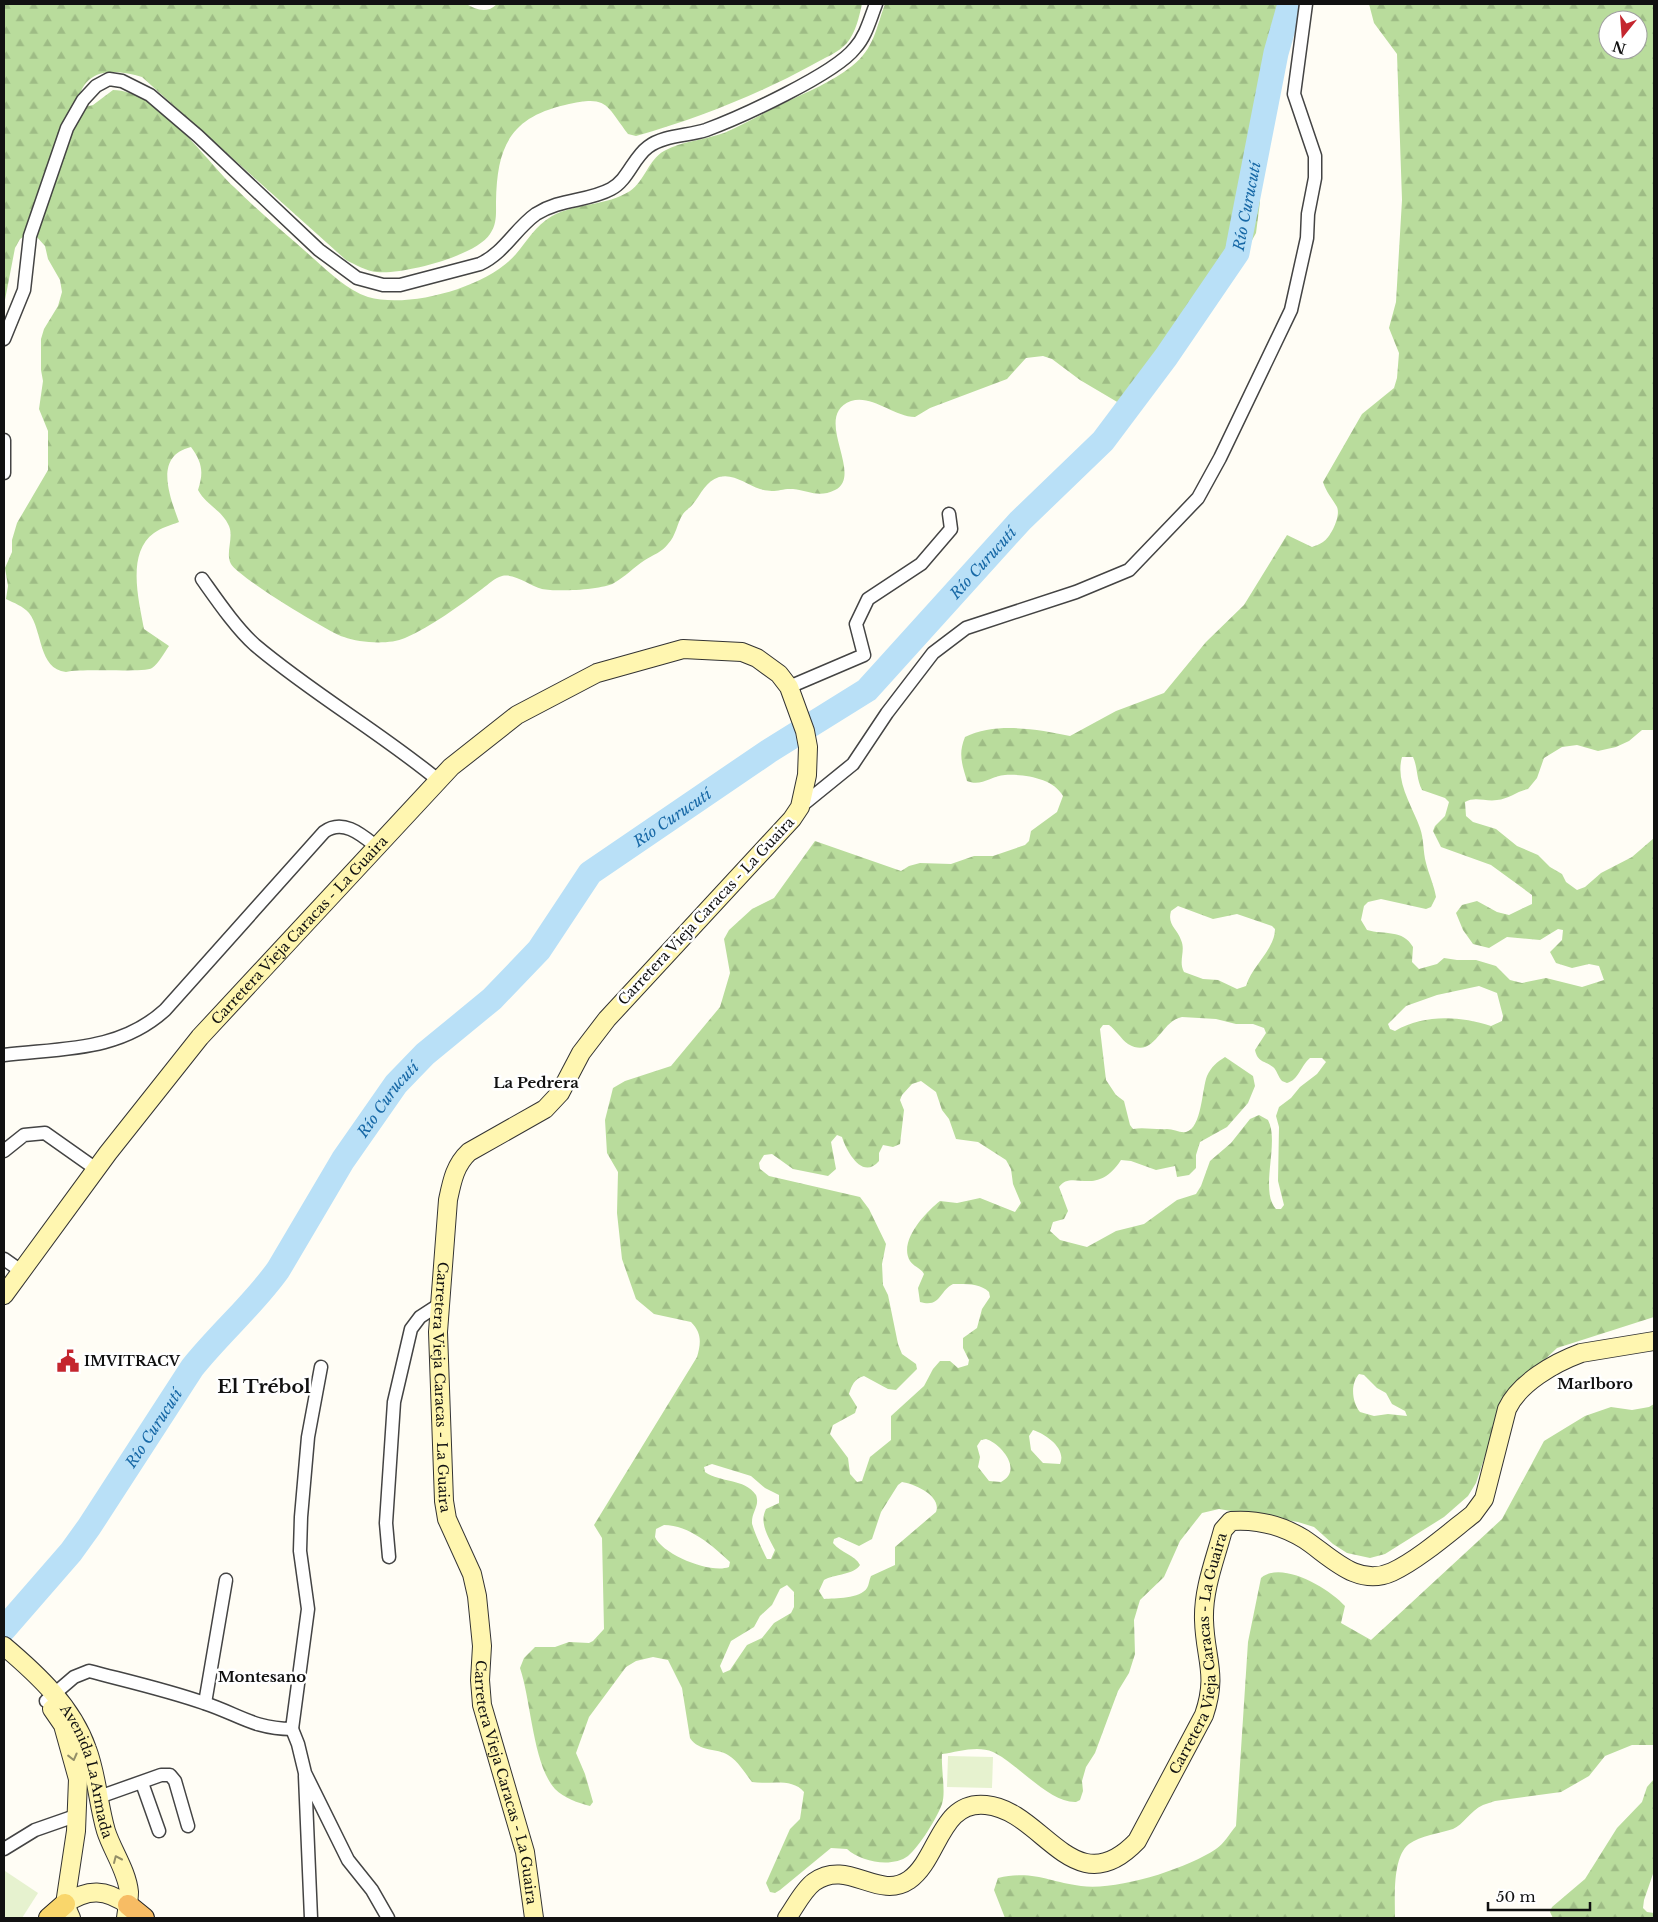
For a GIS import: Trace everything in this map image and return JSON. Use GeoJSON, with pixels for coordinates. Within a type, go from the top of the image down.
{"type":"FeatureCollection","features":[{"type":"Feature","properties":{"kind":"highway"},"geometry":{"type":"LineString","coordinates":[[127,1912],[144,1918]]}},
{"type":"Feature","properties":{"kind":"main road","name":"Carretera Vieja Caracas - La Guaira"},"geometry":{"type":"LineString","coordinates":[[4,1295],[96,1169],[200,1037],[450,767],[517,715],[597,673],[683,649],[742,652],[768,664],[789,687],[801,716],[808,740],[807,775],[800,807],[792,819],[606,1018],[581,1053],[554,1101],[545,1109],[469,1152],[461,1160],[456,1170],[448,1200],[440,1304],[438,1370],[447,1519],[474,1583],[482,1646],[480,1680],[482,1705],[525,1852],[534,1918]]}},
{"type":"Feature","properties":{"kind":"main road","name":"Carretera Vieja Caracas - La Guaira"},"geometry":{"type":"LineString","coordinates":[[787,1918],[806,1890],[822,1878],[845,1874],[854,1875],[878,1886],[896,1885],[909,1879],[920,1868],[948,1821],[962,1809],[973,1805],[987,1805],[1012,1814],[1076,1860],[1095,1863],[1109,1861],[1126,1852],[1137,1841],[1204,1715],[1209,1700],[1211,1678],[1204,1621],[1204,1600],[1224,1530],[1231,1521],[1265,1522],[1288,1531],[1303,1539],[1348,1571],[1358,1575],[1371,1576],[1392,1573],[1473,1514],[1479,1507],[1484,1499],[1506,1409],[1511,1400],[1525,1385],[1569,1357],[1581,1353],[1654,1341]]}},
{"type":"Feature","properties":{"kind":"main road","name":"Avenida La Armada"},"geometry":{"type":"LineString","coordinates":[[4,1646],[50,1697],[72,1718],[87,1748],[111,1846],[127,1881],[127,1912]]}},
{"type":"Feature","properties":{"kind":"main road","name":"Avenida La Armada"},"geometry":{"type":"LineString","coordinates":[[4,1660],[24,1669]]}},
{"type":"Feature","properties":{"kind":"main road","name":"Avenida La Armada"},"geometry":{"type":"LineString","coordinates":[[50,1697],[70,1744],[78,1779],[78,1815],[68,1911]]}},
{"type":"Feature","properties":{"kind":"main road"},"geometry":{"type":"LineString","coordinates":[[49,1918],[68,1911],[82,1896],[98,1892],[109,1893],[127,1912]]}},
{"type":"Feature","properties":{"kind":"street"},"geometry":{"type":"LineString","coordinates":[[4,340],[24,290],[30,236],[67,128],[83,100],[102,81],[114,79],[122,81],[150,95],[198,136],[319,250],[347,273],[371,283],[400,286],[480,264],[490,259],[501,251],[522,226],[545,209],[560,202],[604,193],[613,188],[621,182],[648,147],[658,142],[707,130],[824,73],[856,48],[862,39],[876,4]]}},
{"type":"Feature","properties":{"kind":"street"},"geometry":{"type":"LineString","coordinates":[[800,807],[853,764],[887,712],[934,653],[966,628],[1076,592],[1129,570],[1198,498],[1220,458],[1291,310],[1301,265],[1315,178],[1315,156],[1294,94],[1306,4]]}},
{"type":"Feature","properties":{"kind":"street"},"geometry":{"type":"LineString","coordinates":[[4,440],[4,473]]}},
{"type":"Feature","properties":{"kind":"street"},"geometry":{"type":"LineString","coordinates":[[789,687],[864,655],[856,624],[868,599],[921,564],[951,529],[949,514]]}},
{"type":"Feature","properties":{"kind":"street"},"geometry":{"type":"LineString","coordinates":[[202,579],[253,643],[300,680],[412,758],[438,780]]}},
{"type":"Feature","properties":{"kind":"street"},"geometry":{"type":"LineString","coordinates":[[4,1055],[78,1049],[103,1044],[144,1027],[165,1010],[324,832],[336,826],[344,826],[361,834],[377,847]]}},
{"type":"Feature","properties":{"kind":"street"},"geometry":{"type":"LineString","coordinates":[[4,1151],[24,1135],[45,1133],[96,1169]]}},
{"type":"Feature","properties":{"kind":"street"},"geometry":{"type":"LineString","coordinates":[[4,1259],[21,1271]]}},
{"type":"Feature","properties":{"kind":"street"},"geometry":{"type":"LineString","coordinates":[[389,1557],[386,1523],[394,1402],[412,1329],[420,1317],[440,1304]]}},
{"type":"Feature","properties":{"kind":"street"},"geometry":{"type":"LineString","coordinates":[[311,1918],[305,1773],[298,1744],[292,1729],[308,1609],[300,1551],[301,1517],[308,1437],[321,1367]]}},
{"type":"Feature","properties":{"kind":"street"},"geometry":{"type":"LineString","coordinates":[[205,1703],[226,1580]]}},
{"type":"Feature","properties":{"kind":"street"},"geometry":{"type":"LineString","coordinates":[[50,1697],[74,1677],[89,1670],[205,1703],[255,1725],[272,1729],[292,1729]]}},
{"type":"Feature","properties":{"kind":"street"},"geometry":{"type":"LineString","coordinates":[[305,1773],[348,1860],[372,1890],[388,1918]]}},
{"type":"Feature","properties":{"kind":"street"},"geometry":{"type":"LineString","coordinates":[[99,1797],[161,1775],[170,1775],[175,1780],[188,1826]]}},
{"type":"Feature","properties":{"kind":"street"},"geometry":{"type":"LineString","coordinates":[[142,1783],[159,1831]]}},
{"type":"Feature","properties":{"kind":"street"},"geometry":{"type":"LineString","coordinates":[[4,1848],[35,1830],[78,1815]]}},
{"type":"Feature","properties":{"kind":"green space"},"geometry":{"type":"Polygon","coordinates":[[[4,4],[466,4],[474,8],[486,10],[497,4],[862,4],[853,34],[847,43],[835,53],[748,96],[682,122],[636,136],[628,134],[604,104],[590,101],[565,105],[531,118],[519,127],[510,138],[504,151],[499,166],[497,183],[496,219],[490,234],[470,250],[455,256],[420,267],[388,272],[377,272],[361,268],[346,260],[142,77],[113,72],[95,76],[88,81],[79,98],[85,107],[93,105],[113,90],[130,93],[146,101],[179,128],[222,175],[253,205],[332,275],[360,294],[385,300],[404,300],[447,292],[487,276],[503,266],[516,254],[536,229],[552,216],[621,196],[630,191],[639,182],[654,160],[664,151],[678,145],[724,133],[836,77],[852,66],[865,53],[873,38],[885,4],[1281,4],[1285,27],[1279,72],[1261,99],[1248,150],[1247,165],[1260,202],[1256,233],[1227,285],[1206,306],[1185,339],[1159,365],[1147,385],[1124,406],[1080,380],[1052,359],[1043,356],[1026,358],[1007,379],[930,408],[915,417],[907,416],[866,400],[851,401],[840,409],[836,419],[836,432],[845,472],[843,482],[835,490],[824,494],[793,489],[770,491],[760,489],[735,478],[719,477],[707,485],[683,514],[671,541],[666,547],[614,583],[590,589],[549,590],[542,589],[512,576],[502,576],[425,628],[405,638],[391,642],[358,641],[335,633],[284,603],[237,570],[229,560],[231,535],[229,526],[226,520],[205,500],[198,490],[201,467],[191,447],[179,452],[172,459],[168,468],[169,490],[179,522],[157,531],[145,542],[137,565],[138,592],[144,629],[169,646],[152,668],[66,672],[50,664],[29,613],[6,599],[8,586],[5,568],[12,552],[12,540],[17,523],[48,470],[48,431],[39,409],[43,381],[41,339],[44,329],[58,306],[62,292],[60,280],[48,259],[45,246],[35,235],[29,233],[20,239],[15,248],[4,305],[4,4]]]}},
{"type":"Feature","properties":{"kind":"green space"},"geometry":{"type":"Polygon","coordinates":[[[1369,4],[1654,4],[1654,730],[1642,730],[1629,741],[1616,747],[1598,751],[1577,745],[1562,747],[1544,758],[1537,778],[1528,789],[1501,799],[1473,799],[1465,802],[1466,816],[1473,822],[1496,829],[1517,846],[1538,855],[1550,867],[1562,874],[1566,882],[1577,890],[1585,887],[1601,873],[1632,857],[1654,838],[1654,1317],[1557,1348],[1539,1365],[1500,1411],[1476,1483],[1468,1496],[1444,1517],[1385,1554],[1370,1558],[1347,1553],[1333,1544],[1314,1527],[1298,1522],[1219,1509],[1202,1513],[1180,1541],[1164,1577],[1140,1600],[1134,1620],[1135,1654],[1129,1673],[1118,1691],[1095,1753],[1086,1767],[1080,1800],[1076,1802],[1066,1801],[1055,1796],[1044,1790],[1002,1757],[987,1750],[974,1749],[942,1754],[944,1794],[942,1804],[927,1832],[908,1856],[894,1862],[877,1862],[853,1854],[847,1849],[831,1848],[780,1890],[775,1893],[770,1892],[766,1883],[790,1829],[800,1819],[804,1792],[799,1787],[786,1783],[752,1782],[728,1755],[698,1746],[690,1738],[682,1688],[668,1660],[653,1657],[636,1661],[626,1667],[589,1717],[576,1753],[585,1774],[593,1802],[590,1806],[576,1802],[563,1795],[555,1789],[548,1778],[537,1749],[520,1668],[524,1658],[535,1647],[555,1647],[569,1642],[589,1643],[604,1629],[602,1538],[594,1525],[697,1357],[699,1347],[699,1334],[691,1322],[654,1314],[636,1299],[622,1259],[617,1213],[618,1172],[607,1153],[605,1120],[613,1088],[625,1081],[671,1066],[720,1007],[730,973],[724,939],[729,930],[752,909],[774,898],[815,841],[901,871],[909,866],[920,863],[951,864],[974,856],[993,856],[1025,845],[1029,841],[1031,831],[1057,812],[1063,796],[1052,785],[1029,776],[1005,775],[977,783],[967,781],[961,754],[965,737],[977,732],[1003,728],[1030,729],[1070,736],[1116,711],[1164,693],[1206,642],[1244,605],[1287,535],[1312,547],[1323,542],[1329,536],[1338,516],[1338,511],[1323,482],[1362,414],[1394,388],[1397,378],[1399,353],[1389,328],[1396,302],[1402,200],[1397,54],[1374,23],[1369,4]],[[1402,757],[1401,775],[1405,793],[1421,832],[1426,863],[1436,897],[1431,907],[1426,909],[1381,899],[1368,902],[1364,906],[1361,920],[1367,930],[1404,937],[1413,947],[1412,962],[1419,969],[1437,964],[1444,958],[1476,960],[1496,966],[1510,980],[1522,983],[1546,978],[1582,987],[1604,980],[1599,966],[1589,964],[1572,968],[1556,963],[1550,952],[1562,940],[1563,930],[1558,929],[1540,940],[1507,937],[1489,948],[1473,944],[1463,930],[1456,913],[1462,905],[1477,901],[1497,912],[1509,915],[1532,904],[1532,895],[1491,865],[1441,847],[1433,831],[1435,826],[1445,816],[1449,802],[1445,798],[1422,790],[1413,757],[1402,757]],[[1178,906],[1171,911],[1170,920],[1183,948],[1182,968],[1184,972],[1203,979],[1218,980],[1237,989],[1246,986],[1274,936],[1275,929],[1272,926],[1237,914],[1213,919],[1178,906]],[[1479,986],[1437,995],[1406,1006],[1388,1024],[1390,1029],[1395,1031],[1406,1025],[1442,1018],[1467,1020],[1491,1026],[1502,1021],[1503,1016],[1497,993],[1479,986]],[[1182,1017],[1168,1025],[1151,1044],[1137,1048],[1123,1040],[1109,1025],[1103,1025],[1100,1029],[1106,1080],[1116,1095],[1124,1101],[1130,1125],[1133,1129],[1167,1129],[1186,1132],[1191,1129],[1201,1107],[1207,1076],[1214,1065],[1225,1057],[1253,1076],[1255,1086],[1248,1103],[1227,1127],[1200,1142],[1196,1155],[1196,1168],[1189,1175],[1177,1177],[1175,1166],[1156,1170],[1131,1161],[1121,1160],[1112,1172],[1103,1178],[1094,1181],[1071,1180],[1064,1182],[1059,1187],[1068,1211],[1064,1219],[1053,1222],[1050,1231],[1060,1240],[1087,1247],[1116,1231],[1144,1224],[1177,1200],[1196,1194],[1210,1161],[1231,1143],[1250,1119],[1259,1115],[1268,1120],[1271,1129],[1269,1191],[1271,1201],[1276,1209],[1281,1209],[1284,1205],[1278,1181],[1279,1127],[1276,1116],[1279,1107],[1317,1074],[1326,1062],[1322,1058],[1310,1058],[1297,1076],[1287,1083],[1279,1078],[1273,1067],[1260,1059],[1256,1054],[1255,1050],[1266,1033],[1264,1028],[1253,1024],[1236,1024],[1216,1019],[1182,1017]],[[921,1081],[912,1084],[900,1100],[904,1110],[900,1144],[893,1147],[883,1145],[879,1153],[879,1161],[873,1166],[867,1168],[861,1166],[851,1156],[842,1137],[837,1135],[831,1142],[836,1169],[828,1176],[793,1169],[772,1154],[764,1155],[759,1163],[760,1169],[769,1176],[860,1197],[869,1209],[886,1244],[882,1264],[883,1285],[888,1295],[898,1344],[902,1354],[916,1364],[917,1369],[896,1390],[888,1389],[864,1376],[852,1385],[849,1394],[857,1407],[855,1413],[833,1425],[830,1434],[848,1458],[850,1474],[857,1482],[862,1481],[870,1457],[891,1440],[891,1416],[924,1386],[933,1369],[940,1361],[950,1361],[958,1368],[968,1365],[969,1360],[963,1348],[963,1338],[977,1328],[982,1309],[990,1297],[989,1292],[981,1287],[953,1284],[936,1301],[932,1303],[920,1302],[918,1288],[924,1274],[910,1261],[907,1253],[915,1228],[940,1201],[957,1203],[980,1198],[1015,1212],[1021,1203],[1013,1184],[1011,1169],[1006,1160],[978,1142],[956,1139],[949,1119],[942,1110],[936,1092],[921,1081]],[[1359,1374],[1354,1383],[1355,1403],[1360,1412],[1374,1416],[1388,1414],[1407,1416],[1405,1411],[1392,1404],[1386,1393],[1377,1388],[1364,1375],[1359,1374]],[[1033,1430],[1029,1436],[1031,1450],[1043,1463],[1060,1464],[1061,1453],[1058,1448],[1044,1435],[1033,1430]],[[986,1439],[981,1440],[977,1446],[980,1457],[978,1467],[989,1481],[1001,1482],[1008,1477],[1010,1464],[1003,1451],[986,1439]],[[712,1464],[704,1467],[705,1472],[718,1478],[739,1483],[756,1495],[757,1502],[752,1524],[767,1559],[771,1559],[775,1550],[765,1530],[763,1519],[766,1509],[779,1503],[779,1495],[765,1488],[751,1476],[712,1464]],[[902,1482],[898,1485],[881,1512],[872,1539],[859,1546],[839,1537],[834,1539],[833,1543],[836,1546],[855,1559],[860,1565],[849,1573],[824,1580],[819,1591],[824,1599],[853,1596],[864,1592],[871,1576],[895,1565],[895,1547],[936,1512],[937,1506],[935,1501],[926,1492],[914,1485],[902,1482]],[[664,1525],[656,1529],[655,1537],[667,1550],[688,1561],[711,1568],[729,1567],[730,1562],[716,1549],[691,1532],[664,1525]],[[787,1585],[780,1589],[772,1605],[760,1616],[754,1627],[731,1641],[720,1666],[723,1673],[730,1670],[747,1645],[762,1638],[774,1623],[791,1613],[794,1607],[794,1592],[787,1585]]]}},
{"type":"Feature","properties":{"kind":"green space"},"geometry":{"type":"Polygon","coordinates":[[[1654,1404],[1654,1745],[1632,1745],[1605,1756],[1589,1776],[1561,1792],[1495,1801],[1483,1805],[1453,1829],[1424,1837],[1409,1844],[1400,1858],[1397,1868],[1395,1918],[1005,1918],[994,1890],[998,1878],[1022,1875],[1096,1887],[1132,1882],[1170,1871],[1203,1857],[1219,1847],[1236,1826],[1248,1642],[1261,1578],[1270,1573],[1280,1572],[1292,1574],[1317,1584],[1345,1606],[1341,1623],[1371,1640],[1502,1519],[1544,1441],[1585,1416],[1611,1407],[1632,1410],[1649,1407],[1654,1404]]]}},
{"type":"Feature","properties":{"kind":"green space"},"geometry":{"type":"Polygon","coordinates":[[[948,1756],[993,1757],[992,1788],[947,1787],[948,1756]]]}},
{"type":"Feature","properties":{"kind":"green space"},"geometry":{"type":"Polygon","coordinates":[[[1654,1779],[1654,1871],[1643,1908],[1647,1912],[1654,1913],[1654,1918],[1553,1918],[1550,1912],[1552,1907],[1585,1879],[1617,1828],[1642,1802],[1647,1787],[1654,1779]]]}},
{"type":"Feature","properties":{"kind":"green space"},"geometry":{"type":"Polygon","coordinates":[[[5,1871],[38,1893],[22,1918],[4,1918],[5,1871]]]}},
{"type":"Feature","properties":{"kind":"waterway","name":"Río Curucutí"},"geometry":{"type":"LineString","coordinates":[[4,1629],[71,1552],[192,1368],[278,1270],[343,1160],[396,1084],[425,1054],[492,999],[539,950],[590,873],[769,751],[867,690],[1020,521],[1103,441],[1166,357],[1237,253],[1276,53],[1290,4]]}},
{"type":"Feature","properties":{"kind":"place","name":"IMVITRACV"},"geometry":{"type":"Point","coordinates":[68,1361]}},
{"type":"Feature","properties":{"kind":"district","name":"La Pedrera"},"geometry":{"type":"Point","coordinates":[536,1082]}},
{"type":"Feature","properties":{"kind":"district","name":"Marlboro"},"geometry":{"type":"Point","coordinates":[1595,1383]}},
{"type":"Feature","properties":{"kind":"district","name":"El Trébol"},"geometry":{"type":"Point","coordinates":[264,1386]}},
{"type":"Feature","properties":{"kind":"district","name":"Montesano"},"geometry":{"type":"Point","coordinates":[262,1676]}}]}
